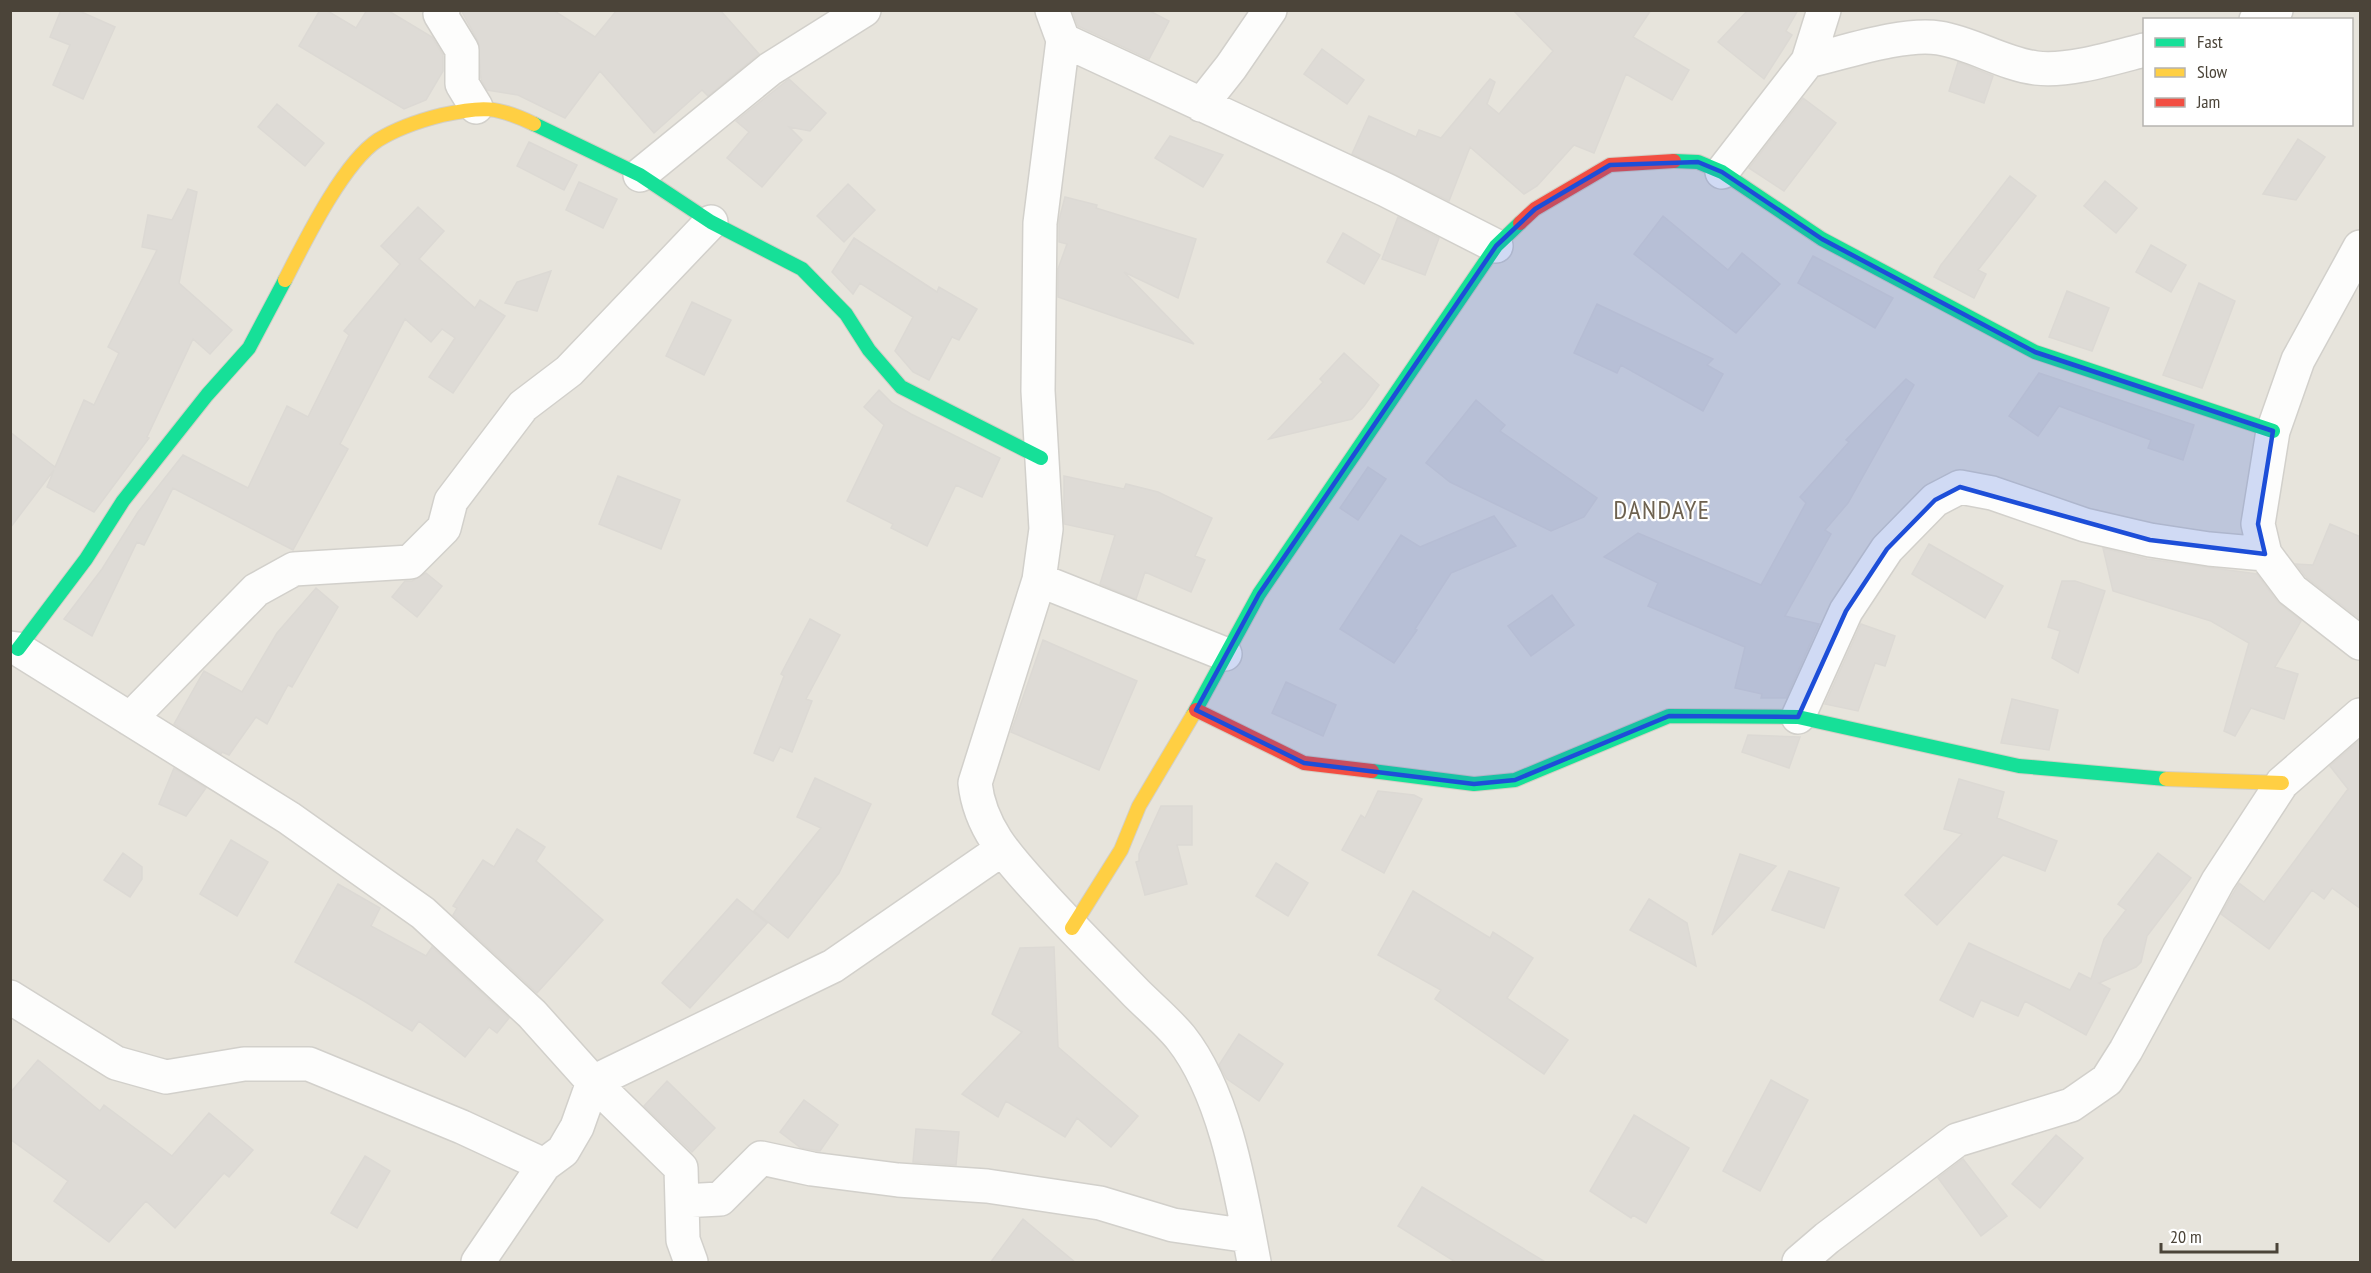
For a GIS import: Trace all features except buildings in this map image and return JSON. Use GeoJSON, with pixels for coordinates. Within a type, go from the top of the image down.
{"type":"FeatureCollection","features":[{"type":"Feature","properties":{"kind":"street"},"geometry":{"type":"LineString","coordinates":[[443,10],[440,14],[462,50],[462,84],[476,107]]}},
{"type":"Feature","properties":{"kind":"street"},"geometry":{"type":"LineString","coordinates":[[640,175],[770,69],[864,10]]}},
{"type":"Feature","properties":{"kind":"street"},"geometry":{"type":"LineString","coordinates":[[1201,105],[1231,67],[1270,10]]}},
{"type":"Feature","properties":{"kind":"street"},"geometry":{"type":"LineString","coordinates":[[1722,172],[1808,61],[1824,10]]}},
{"type":"Feature","properties":{"kind":"street"},"geometry":{"type":"LineString","coordinates":[[2260,18],[2276,10]]}},
{"type":"Feature","properties":{"kind":"street"},"geometry":{"type":"LineString","coordinates":[[682,1201],[720,1200],[761,1158],[812,1169],[898,1180],[987,1186],[1100,1203],[1252,1249],[1230,1151],[1212,1092],[1182,1039],[1072,928],[1001,850],[982,817],[975,783],[1039,580],[1046,529],[1038,391],[1040,223],[1057,25],[1201,105],[1386,190],[1496,246]]}},
{"type":"Feature","properties":{"kind":"street"},"geometry":{"type":"LineString","coordinates":[[1808,61],[1901,39],[1938,37],[2035,68],[2056,68],[2143,50]]}},
{"type":"Feature","properties":{"kind":"street"},"geometry":{"type":"LineString","coordinates":[[692,1263],[683,1240],[681,1168],[593,1082],[532,1014],[423,913],[289,818],[14,649],[86,559],[123,501],[207,395],[249,348],[310,232],[353,165],[378,140],[430,118],[476,107],[510,112],[640,175],[711,222],[802,269],[846,315],[869,350],[901,387],[1041,458]]}},
{"type":"Feature","properties":{"kind":"street"},"geometry":{"type":"LineString","coordinates":[[1072,928],[1121,850],[1139,806],[1196,710],[1258,594],[1496,246],[1535,209],[1610,165],[1672,161],[1698,162],[1722,172],[1822,239],[2035,352],[2273,431]]}},
{"type":"Feature","properties":{"kind":"street"},"geometry":{"type":"LineString","coordinates":[[130,719],[256,590],[294,569],[410,562],[444,528],[451,501],[523,406],[569,371],[711,222]]}},
{"type":"Feature","properties":{"kind":"street"},"geometry":{"type":"LineString","coordinates":[[2361,247],[2298,360],[2273,431],[2258,524],[2265,554],[2292,590],[2361,643]]}},
{"type":"Feature","properties":{"kind":"street"},"geometry":{"type":"LineString","coordinates":[[1798,717],[1846,611],[1887,549],[1935,500],[1960,488],[1992,493],[2085,525],[2150,540],[2209,549],[2265,554]]}},
{"type":"Feature","properties":{"kind":"street"},"geometry":{"type":"LineString","coordinates":[[1039,580],[1225,654]]}},
{"type":"Feature","properties":{"kind":"street"},"geometry":{"type":"LineString","coordinates":[[1196,710],[1304,763],[1474,784],[1515,780],[1669,716],[1798,717],[2019,766],[2143,778],[2282,783]]}},
{"type":"Feature","properties":{"kind":"street"},"geometry":{"type":"LineString","coordinates":[[1799,1263],[1827,1238],[1957,1140],[2071,1105],[2107,1080],[2126,1050],[2218,881],[2282,783],[2361,715]]}},
{"type":"Feature","properties":{"kind":"street"},"geometry":{"type":"LineString","coordinates":[[478,1263],[544,1165],[563,1151],[577,1127],[593,1082],[833,966],[1001,850]]}},
{"type":"Feature","properties":{"kind":"street"},"geometry":{"type":"LineString","coordinates":[[10,997],[116,1063],[166,1077],[244,1064],[309,1064],[462,1127],[544,1165]]}},
{"type":"Feature","properties":{"kind":"highlighted area"},"geometry":{"type":"Polygon","coordinates":[[[1698,162],[1722,172],[1822,239],[2035,352],[2273,431],[2258,524],[2265,554],[2150,540],[1960,487],[1935,500],[1887,549],[1846,611],[1798,717],[1669,716],[1515,780],[1474,784],[1304,763],[1196,710],[1259,594],[1496,246],[1535,209],[1610,165],[1698,162]]]}},
{"type":"Feature","properties":{"kind":"shaded area"},"geometry":{"type":"Polygon","coordinates":[[[11,11],[2360,11],[2360,1262],[11,1262],[11,11]]]}},
{"type":"Feature","properties":{"kind":"traffic: fast"},"geometry":{"type":"LineString","coordinates":[[534,124],[640,175],[711,222],[802,269],[846,314],[869,350],[901,387],[1041,458]]}},
{"type":"Feature","properties":{"kind":"traffic: fast"},"geometry":{"type":"LineString","coordinates":[[1674,161],[1698,162],[1722,172],[1822,239],[2035,352],[2273,431]]}},
{"type":"Feature","properties":{"kind":"traffic: fast"},"geometry":{"type":"LineString","coordinates":[[1193,715],[1259,594],[1496,246],[1520,223]]}},
{"type":"Feature","properties":{"kind":"traffic: fast"},"geometry":{"type":"LineString","coordinates":[[18,649],[86,559],[123,501],[207,395],[249,348],[285,280]]}},
{"type":"Feature","properties":{"kind":"traffic: fast"},"geometry":{"type":"LineString","coordinates":[[1372,771],[1474,784],[1515,780],[1669,716],[1798,717],[2019,766],[2166,779]]}},
{"type":"Feature","properties":{"kind":"traffic: slow"},"geometry":{"type":"LineString","coordinates":[[285,280],[338,184],[365,151],[378,140],[418,122],[468,110],[499,111],[534,124]]}},
{"type":"Feature","properties":{"kind":"traffic: slow"},"geometry":{"type":"LineString","coordinates":[[1072,928],[1121,850],[1139,806],[1193,715]]}},
{"type":"Feature","properties":{"kind":"traffic: slow"},"geometry":{"type":"LineString","coordinates":[[2166,779],[2282,783]]}},
{"type":"Feature","properties":{"kind":"traffic: jam"},"geometry":{"type":"LineString","coordinates":[[1520,223],[1535,209],[1610,165],[1674,161]]}},
{"type":"Feature","properties":{"kind":"traffic: jam"},"geometry":{"type":"LineString","coordinates":[[1196,710],[1304,763],[1372,771]]}},
{"type":"Feature","properties":{"kind":"district","name":"DANDAYE"},"geometry":{"type":"Point","coordinates":[1662,510]}}]}
